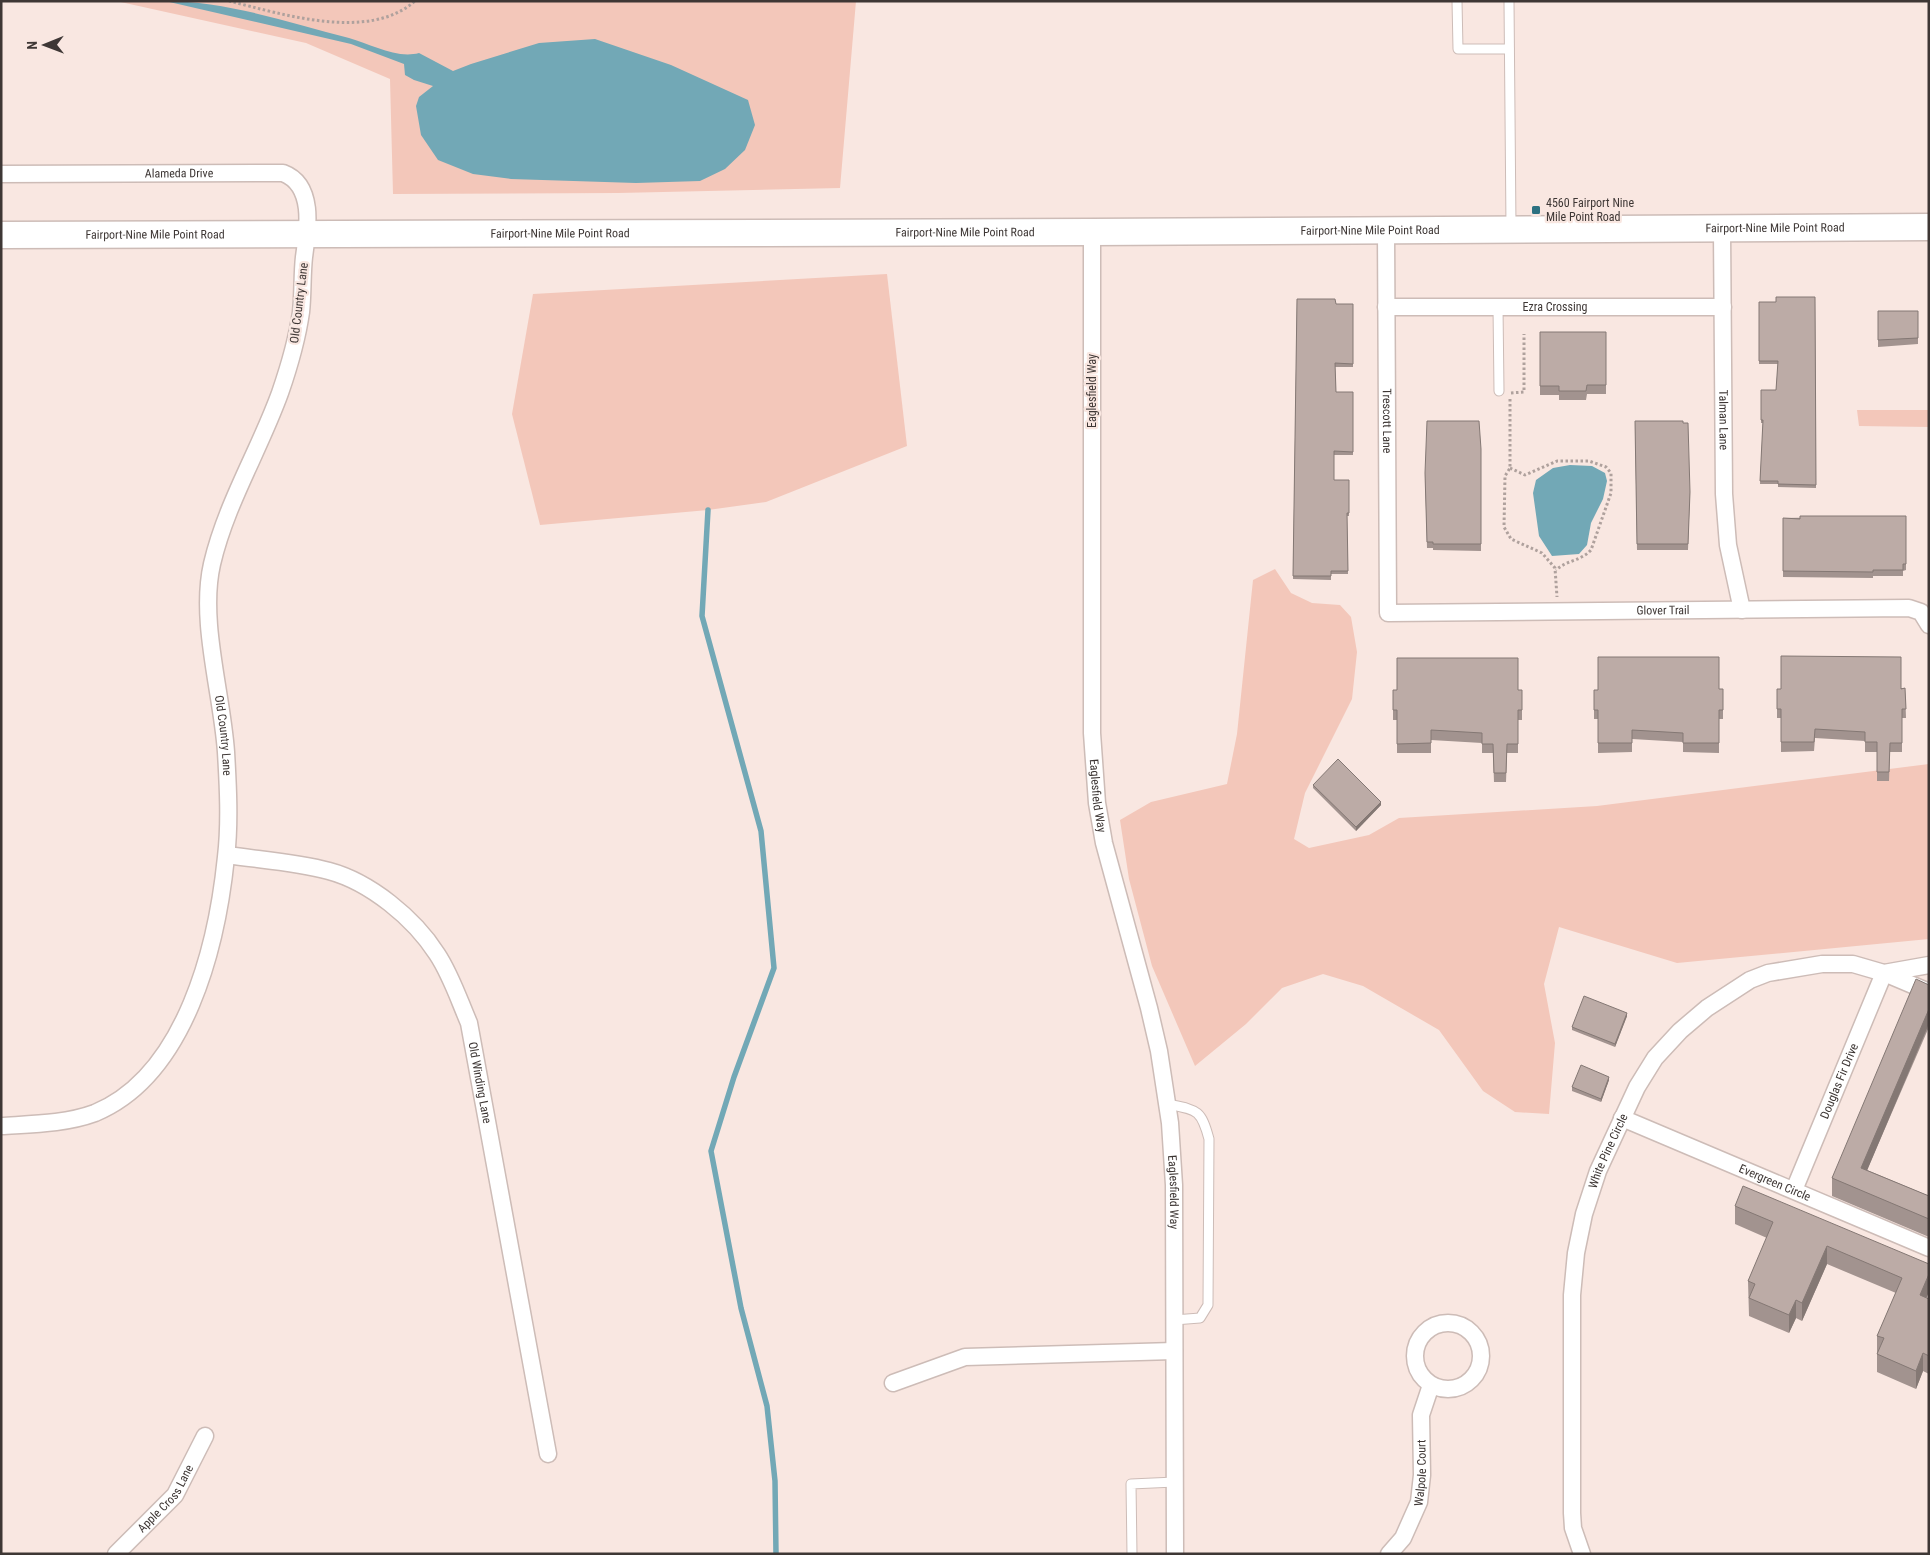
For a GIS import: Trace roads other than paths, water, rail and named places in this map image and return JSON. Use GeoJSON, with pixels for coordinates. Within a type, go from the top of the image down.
{"type":"FeatureCollection","features":[{"type":"Feature","properties":{"kind":"main road","name":"Fairport-Nine Mile Point Road"},"geometry":{"type":"LineString","coordinates":[[1,235],[307,236],[1722,230],[1929,227]]}},
{"type":"Feature","properties":{"kind":"street","name":"Alameda Drive"},"geometry":{"type":"LineString","coordinates":[[1,174],[283,173],[296,180],[304,194],[307,236]]}},
{"type":"Feature","properties":{"kind":"street","name":"Trescott Lane"},"geometry":{"type":"LineString","coordinates":[[1386,230],[1388,613]]}},
{"type":"Feature","properties":{"kind":"street","name":"Talman Lane"},"geometry":{"type":"LineString","coordinates":[[1722,230],[1724,494],[1728,545],[1742,610]]}},
{"type":"Feature","properties":{"kind":"street","name":"Eaglesfield Way"},"geometry":{"type":"LineString","coordinates":[[1092,232],[1092,733],[1097,803],[1104,843],[1149,1008],[1159,1052],[1167,1104],[1174,1185],[1175,1554]]}},
{"type":"Feature","properties":{"kind":"street","name":"Old Country Lane"},"geometry":{"type":"LineString","coordinates":[[1,1126],[49,1123],[94,1113],[133,1090],[150,1074],[179,1032],[202,974],[214,930],[227,855],[226,750],[209,615],[212,567],[223,523],[274,409],[296,342],[307,236]]}},
{"type":"Feature","properties":{"kind":"street","name":"Ezra Crossing"},"geometry":{"type":"LineString","coordinates":[[1386,307],[1723,307]]}},
{"type":"Feature","properties":{"kind":"street","name":"Glover Trail"},"geometry":{"type":"LineString","coordinates":[[1388,613],[1910,608],[1921,612],[1929,625]]}},
{"type":"Feature","properties":{"kind":"street","name":"Old Winding Lane"},"geometry":{"type":"LineString","coordinates":[[227,855],[303,865],[331,871],[353,880],[374,893],[418,929],[436,953],[452,982],[468,1023],[548,1454]]}},
{"type":"Feature","properties":{"kind":"street","name":"White Pine Circle"},"geometry":{"type":"LineString","coordinates":[[1582,1554],[1573,1528],[1572,1513],[1572,1295],[1576,1253],[1584,1214],[1598,1171],[1637,1086],[1655,1058],[1680,1031],[1707,1008],[1750,980],[1786,968],[1822,964],[1853,964],[1884,973],[1929,965]]}},
{"type":"Feature","properties":{"kind":"street"},"geometry":{"type":"LineString","coordinates":[[1884,973],[1929,992]]}},
{"type":"Feature","properties":{"kind":"street","name":"Douglas Fir Drive"},"geometry":{"type":"LineString","coordinates":[[1794,1190],[1884,973]]}},
{"type":"Feature","properties":{"kind":"street","name":"Evergreen Circle"},"geometry":{"type":"LineString","coordinates":[[1622,1118],[1929,1248]]}},
{"type":"Feature","properties":{"kind":"street"},"geometry":{"type":"LineString","coordinates":[[1443,1324],[1459,1325],[1469,1330],[1476,1338],[1481,1360],[1472,1380],[1464,1386],[1453,1390],[1442,1389],[1432,1385],[1417,1369],[1416,1347],[1421,1337],[1428,1330],[1443,1324]]}},
{"type":"Feature","properties":{"kind":"street"},"geometry":{"type":"LineString","coordinates":[[893,1383],[965,1357],[1174,1350]]}},
{"type":"Feature","properties":{"kind":"street","name":"Walpole Court"},"geometry":{"type":"LineString","coordinates":[[1389,1554],[1403,1538],[1419,1502],[1422,1475],[1421,1415],[1432,1385]]}},
{"type":"Feature","properties":{"kind":"street","name":"Apple Cross Lane"},"geometry":{"type":"LineString","coordinates":[[116,1554],[175,1495],[204,1436]]}},
{"type":"Feature","properties":{"kind":"lane"},"geometry":{"type":"LineString","coordinates":[[1457,1],[1458,49],[1509,49]]}},
{"type":"Feature","properties":{"kind":"lane"},"geometry":{"type":"LineString","coordinates":[[1509,1],[1511,230]]}},
{"type":"Feature","properties":{"kind":"lane"},"geometry":{"type":"LineString","coordinates":[[1498,307],[1499,391]]}},
{"type":"Feature","properties":{"kind":"lane"},"geometry":{"type":"LineString","coordinates":[[1167,1104],[1194,1109],[1203,1117],[1209,1139],[1208,1305],[1200,1318],[1174,1320]]}},
{"type":"Feature","properties":{"kind":"lane"},"geometry":{"type":"LineString","coordinates":[[1132,1554],[1131,1484],[1175,1482]]}},
{"type":"Feature","properties":{"kind":"water"},"geometry":{"type":"Polygon","coordinates":[[[165,1],[188,2],[235,9],[349,38],[384,50],[401,54],[419,53],[453,71],[539,43],[595,39],[671,65],[748,100],[755,125],[745,150],[725,169],[700,181],[636,183],[511,179],[473,174],[438,160],[421,135],[416,106],[419,97],[433,86],[405,75],[404,64],[351,44],[165,1]]]}},
{"type":"Feature","properties":{"kind":"water"},"geometry":{"type":"Polygon","coordinates":[[[1570,465],[1592,466],[1605,473],[1607,481],[1603,499],[1591,523],[1587,545],[1579,554],[1552,556],[1539,536],[1533,493],[1536,480],[1553,468],[1570,465]]]}},
{"type":"Feature","properties":{"kind":"waterway"},"geometry":{"type":"LineString","coordinates":[[708,510],[702,616],[761,831],[774,968],[734,1077],[711,1151],[741,1308],[767,1406],[775,1481],[776,1554]]}},
{"type":"Feature","properties":{"kind":"place","name":"4560 Fairport Nine Mile Point Road"},"geometry":{"type":"Point","coordinates":[1536,210]}}]}
